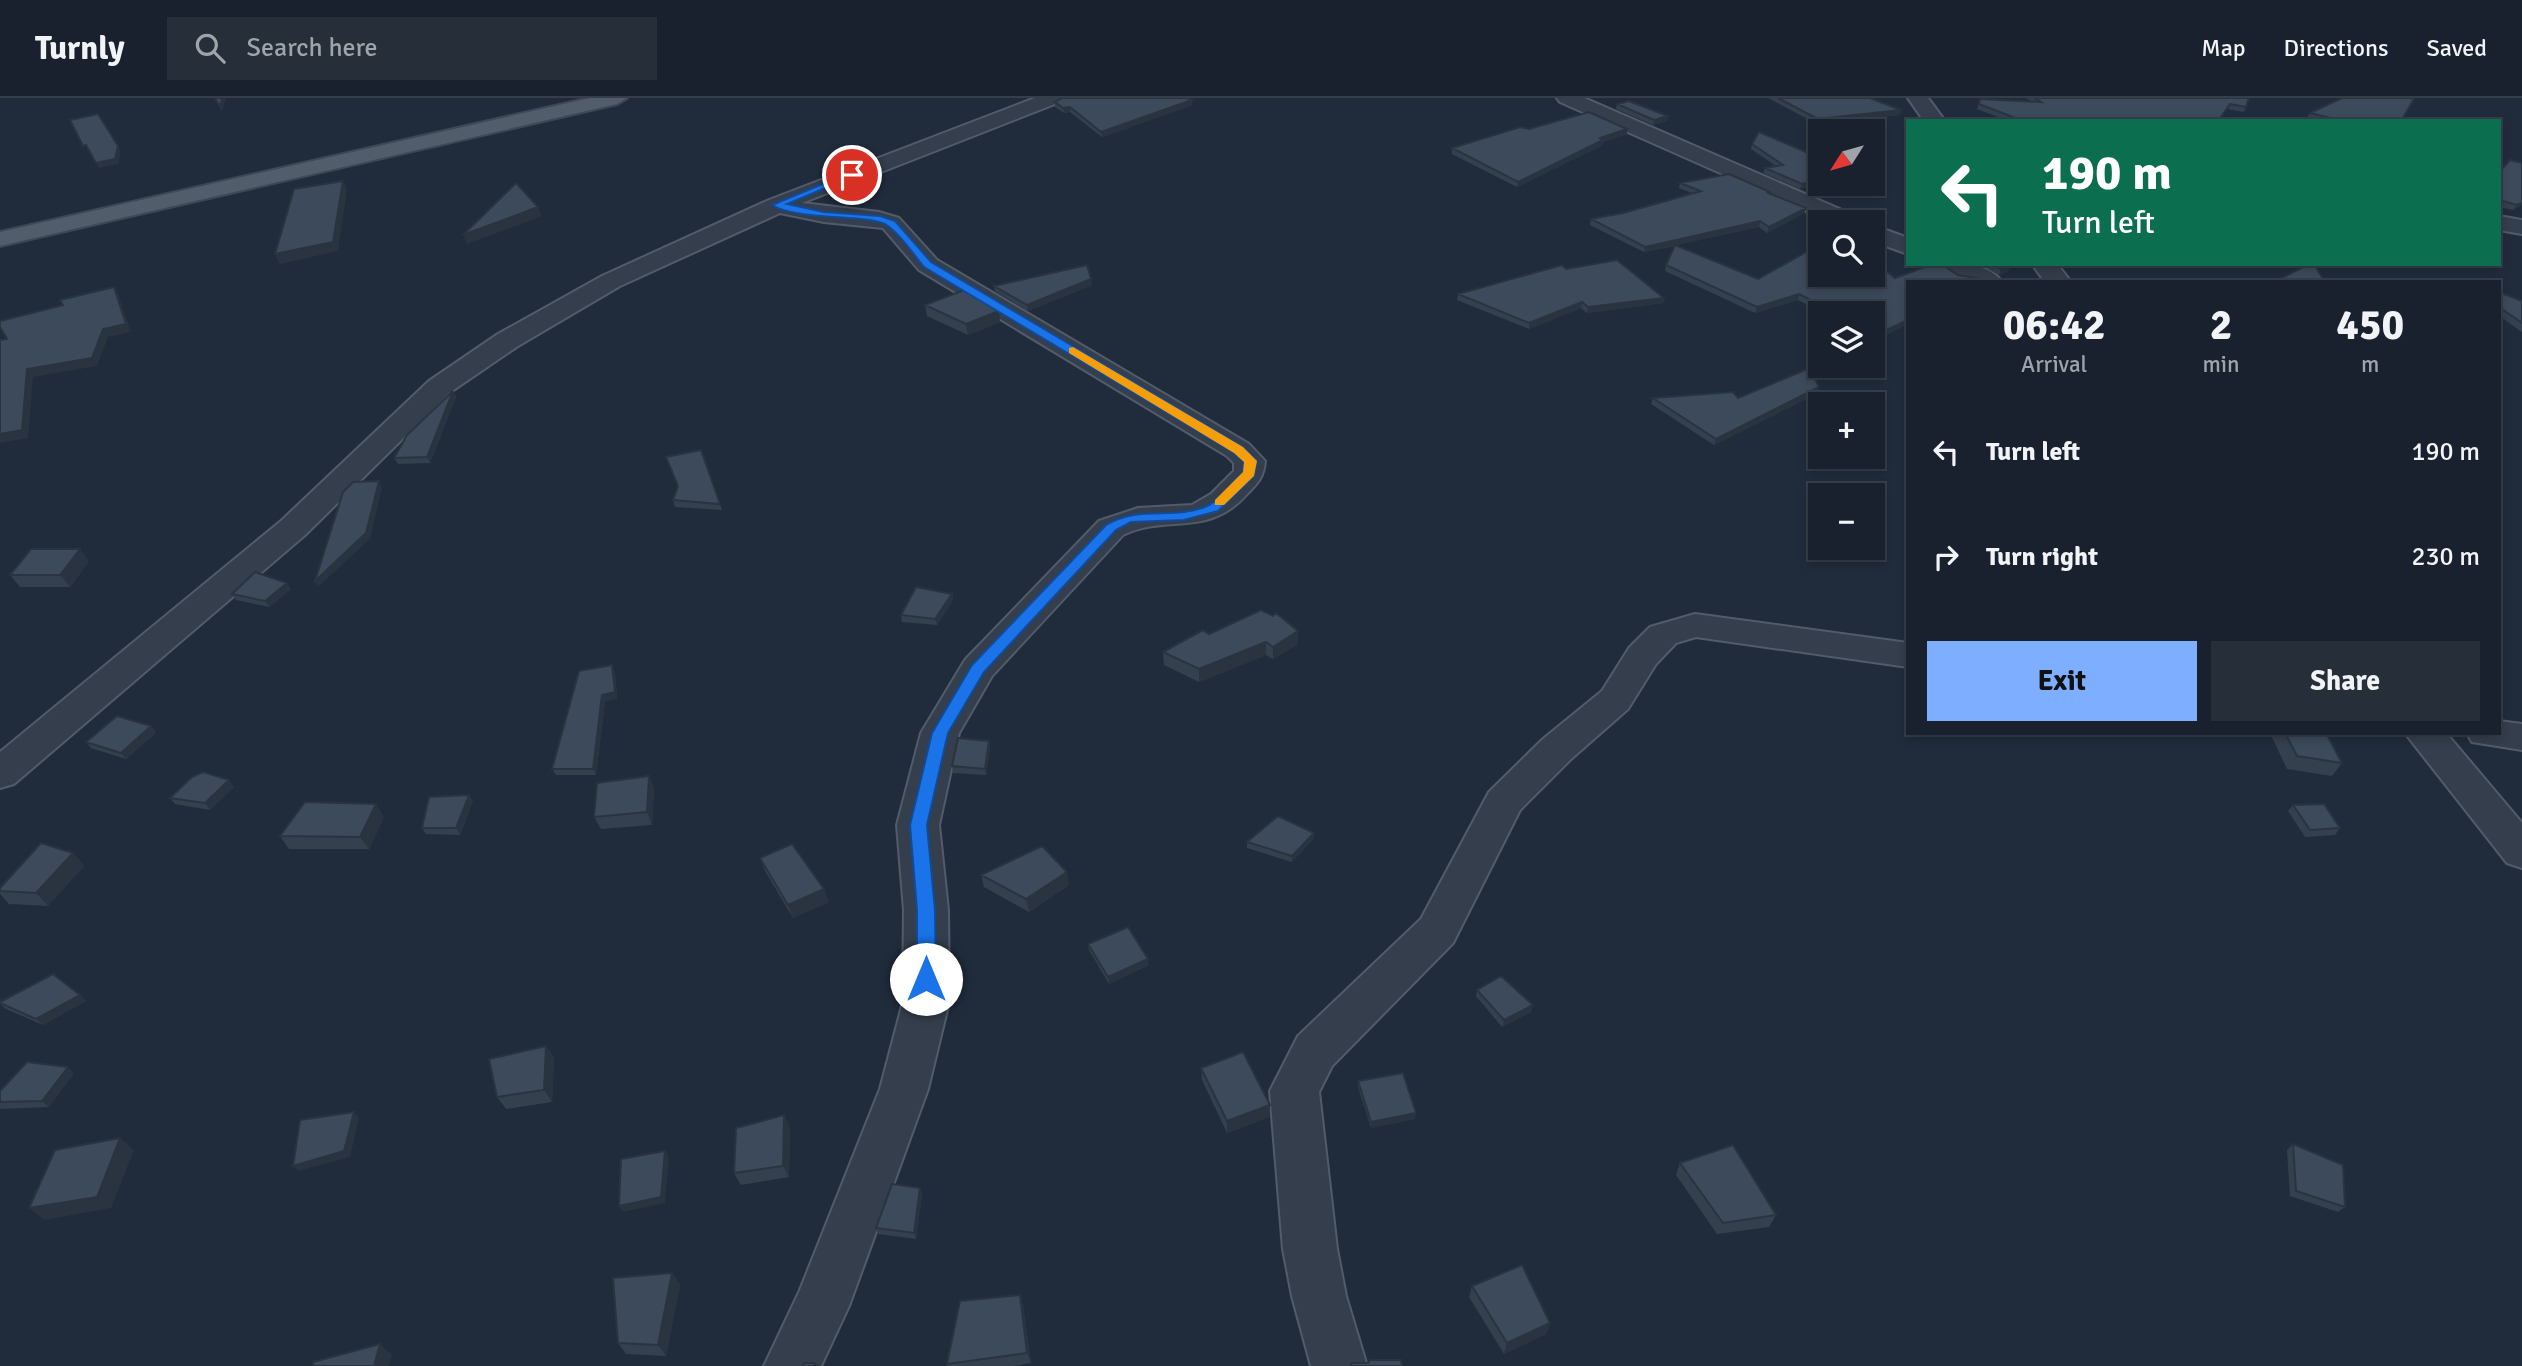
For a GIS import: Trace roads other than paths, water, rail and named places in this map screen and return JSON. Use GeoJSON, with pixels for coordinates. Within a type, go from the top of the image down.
{"type":"FeatureCollection","features":[{"type":"Feature","properties":{"kind":"main road"},"geometry":{"type":"LineString","coordinates":[[0,239],[617,98]]}},
{"type":"Feature","properties":{"kind":"street"},"geometry":{"type":"LineString","coordinates":[[0,774],[293,528],[439,387],[508,340],[611,281],[777,205],[1053,98]]}},
{"type":"Feature","properties":{"kind":"street"},"geometry":{"type":"LineString","coordinates":[[1567,98],[1823,210]]}},
{"type":"Feature","properties":{"kind":"street"},"geometry":{"type":"LineString","coordinates":[[1918,98],[1934,119]]}},
{"type":"Feature","properties":{"kind":"street"},"geometry":{"type":"LineString","coordinates":[[777,205],[824,215],[880,219],[891,223],[928,265],[1238,450],[1250,461],[1249,473],[1214,508],[1184,516],[1128,518],[1111,527],[978,668],[940,733],[918,825],[926,910],[926,1002],[904,1089],[821,1306],[792,1366]]}},
{"type":"Feature","properties":{"kind":"street"},"geometry":{"type":"LineString","coordinates":[[2501,223],[2522,227]]}},
{"type":"Feature","properties":{"kind":"street"},"geometry":{"type":"LineString","coordinates":[[1885,237],[1906,246]]}},
{"type":"Feature","properties":{"kind":"street"},"geometry":{"type":"LineString","coordinates":[[1953,266],[1984,280]]}},
{"type":"Feature","properties":{"kind":"street"},"geometry":{"type":"LineString","coordinates":[[1339,1366],[1319,1296],[1310,1249],[1294,1091],[1315,1051],[1437,931],[1475,862],[1503,802],[1557,749],[1615,700],[1642,656],[1663,635],[1695,625],[1906,655]]}},
{"type":"Feature","properties":{"kind":"street"},"geometry":{"type":"LineString","coordinates":[[2426,735],[2522,852]]}},
{"type":"Feature","properties":{"kind":"street"},"geometry":{"type":"LineString","coordinates":[[2501,735],[2522,737]]}}]}
